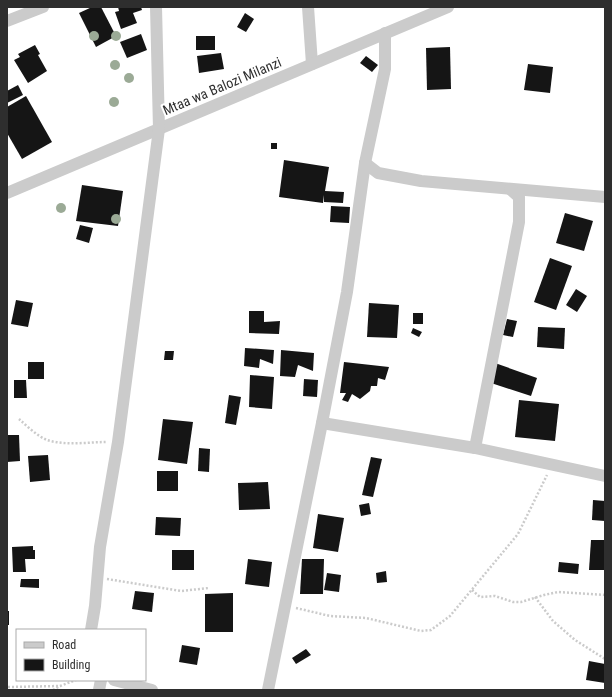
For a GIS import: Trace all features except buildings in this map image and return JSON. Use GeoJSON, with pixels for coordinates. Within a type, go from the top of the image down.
{"type":"FeatureCollection","features":[{"type":"Feature","properties":{"kind":"street"},"geometry":{"type":"LineString","coordinates":[[7,21],[43,7]]}},
{"type":"Feature","properties":{"kind":"street"},"geometry":{"type":"LineString","coordinates":[[91,629],[95,606],[100,547],[118,442],[159,129],[156,7]]}},
{"type":"Feature","properties":{"kind":"street"},"geometry":{"type":"LineString","coordinates":[[308,7],[312,64]]}},
{"type":"Feature","properties":{"kind":"street","name":"Mtaa wa Balozi Milanzi"},"geometry":{"type":"LineString","coordinates":[[7,193],[448,7]]}},
{"type":"Feature","properties":{"kind":"street"},"geometry":{"type":"LineString","coordinates":[[268,690],[286,606],[347,292],[365,163],[384,69],[385,33]]}},
{"type":"Feature","properties":{"kind":"street"},"geometry":{"type":"LineString","coordinates":[[365,163],[378,173],[422,181],[605,197]]}},
{"type":"Feature","properties":{"kind":"street"},"geometry":{"type":"LineString","coordinates":[[475,448],[519,222],[519,197],[510,189]]}},
{"type":"Feature","properties":{"kind":"street"},"geometry":{"type":"LineString","coordinates":[[322,423],[475,448],[605,476]]}},
{"type":"Feature","properties":{"kind":"street"},"geometry":{"type":"LineString","coordinates":[[118,681],[152,690]]}},
{"type":"Feature","properties":{"kind":"path"},"geometry":{"type":"LineString","coordinates":[[19,419],[46,440],[71,444],[118,442]]}},
{"type":"Feature","properties":{"kind":"path"},"geometry":{"type":"LineString","coordinates":[[286,606],[330,616],[366,618],[422,631],[431,630],[450,616],[518,534],[552,465]]}},
{"type":"Feature","properties":{"kind":"path"},"geometry":{"type":"LineString","coordinates":[[97,578],[113,579],[181,591],[209,588]]}},
{"type":"Feature","properties":{"kind":"path"},"geometry":{"type":"LineString","coordinates":[[472,590],[480,597],[495,596],[512,602],[521,602],[558,592],[605,595]]}},
{"type":"Feature","properties":{"kind":"path"},"geometry":{"type":"LineString","coordinates":[[535,597],[553,621],[575,640],[605,659]]}},
{"type":"Feature","properties":{"kind":"path"},"geometry":{"type":"LineString","coordinates":[[53,690],[73,681]]}},
{"type":"Feature","properties":{"kind":"path"},"geometry":{"type":"LineString","coordinates":[[8,687],[60,686]]}}]}
